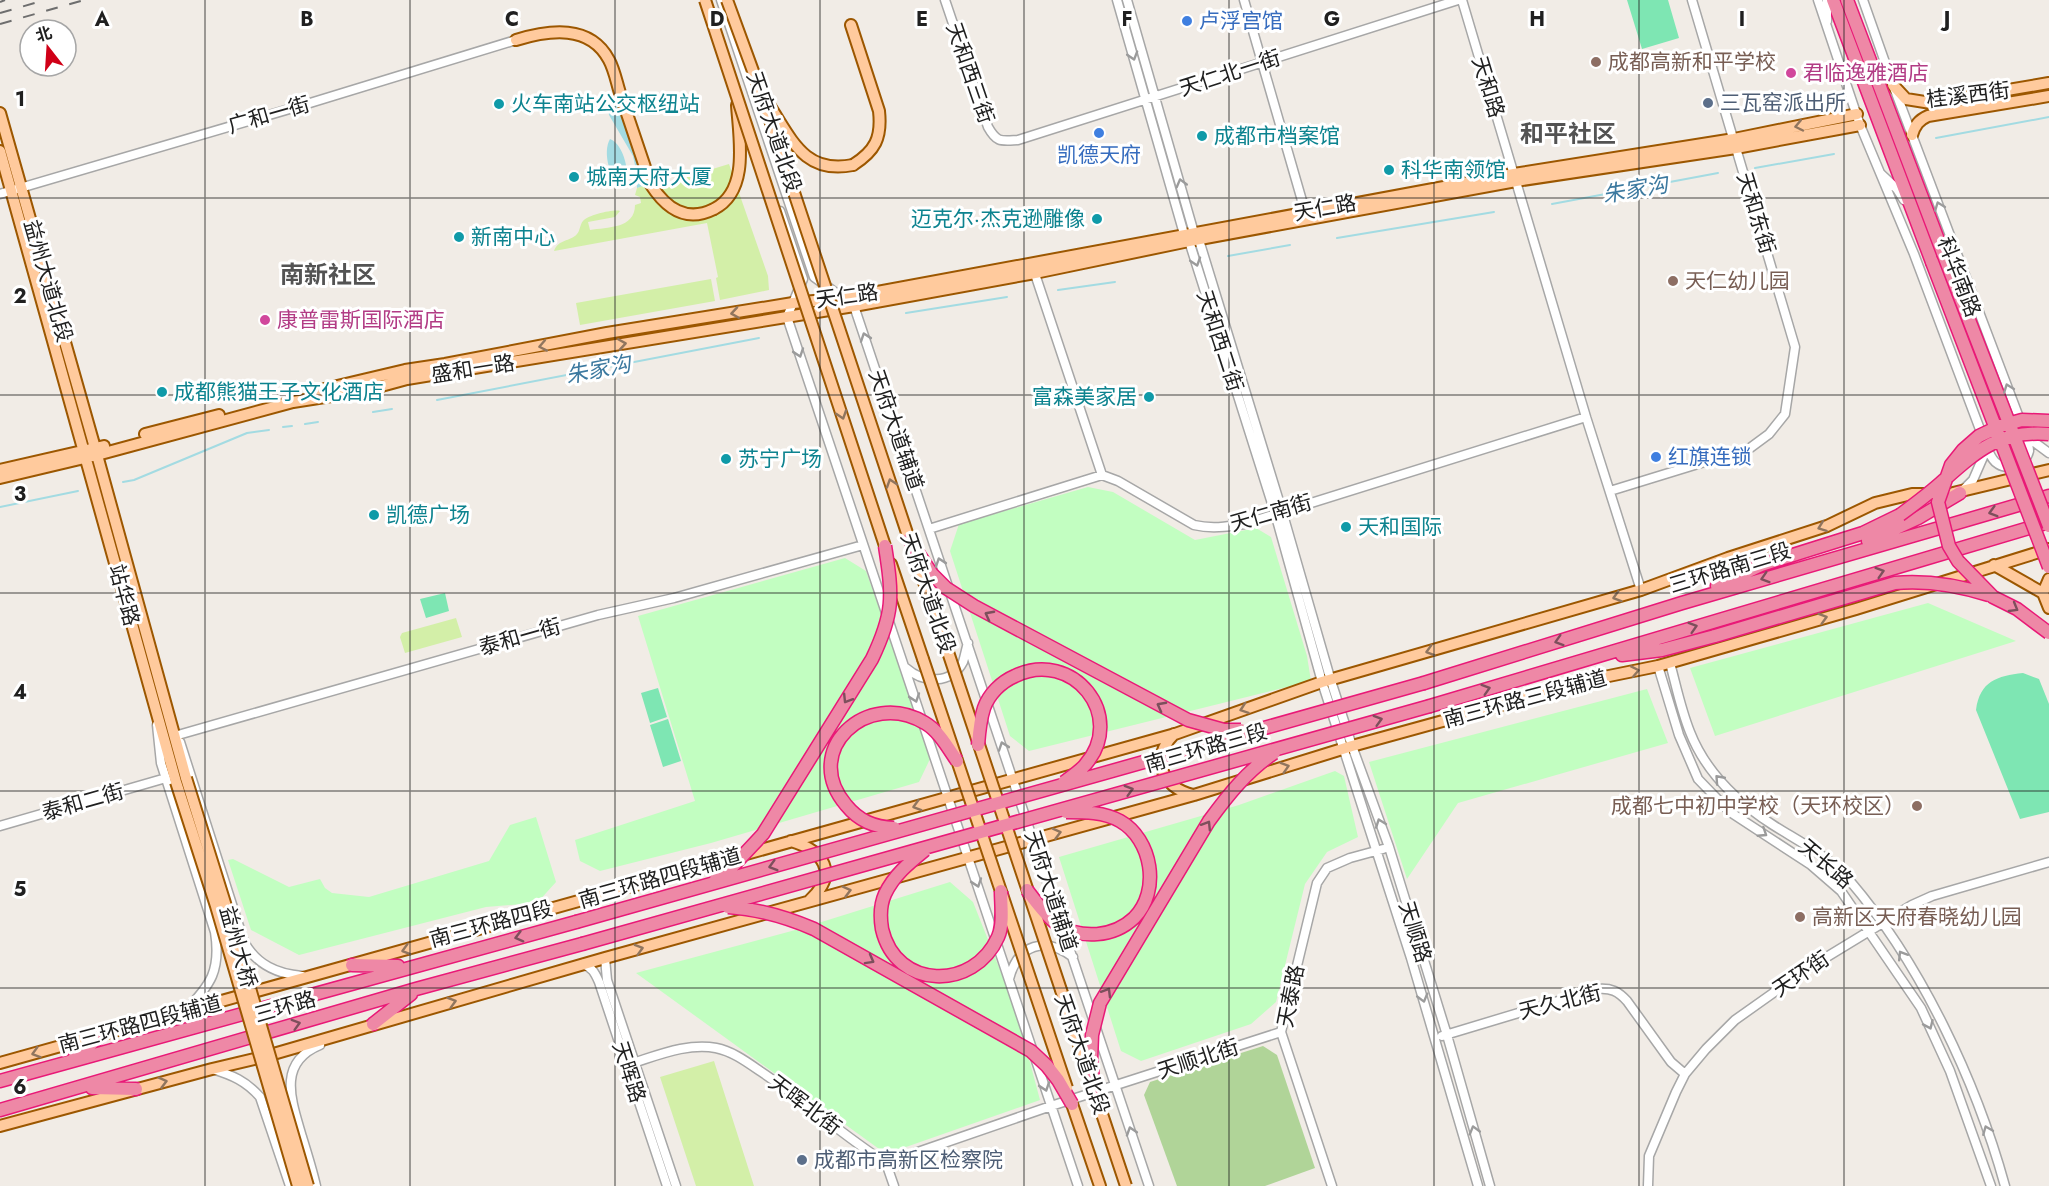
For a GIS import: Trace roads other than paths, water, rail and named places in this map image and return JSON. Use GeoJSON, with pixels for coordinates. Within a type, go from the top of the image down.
{"type":"FeatureCollection","features":[{"type":"Feature","properties":{"kind":"highway","name":"科华南路"},"geometry":{"type":"LineString","coordinates":[[1833,0],[2049,567]]}},
{"type":"Feature","properties":{"kind":"highway","name":"科华南路"},"geometry":{"type":"LineString","coordinates":[[1849,5],[2049,526]]}},
{"type":"Feature","properties":{"kind":"highway"},"geometry":{"type":"LineString","coordinates":[[1993,597],[1958,561],[1949,546],[1938,502],[1944,483],[1962,450],[1979,436],[2000,426],[2022,420],[2049,421]]}},
{"type":"Feature","properties":{"kind":"highway"},"geometry":{"type":"LineString","coordinates":[[1682,603],[1761,565],[1863,533],[1900,515],[1978,450],[1998,439],[2032,433],[2049,434]]}},
{"type":"Feature","properties":{"kind":"highway"},"geometry":{"type":"LineString","coordinates":[[1835,557],[1918,518],[1960,493]]}},
{"type":"Feature","properties":{"kind":"highway","name":"三环路南三段"},"geometry":{"type":"LineString","coordinates":[[1424,683],[1835,557],[2049,496]]}},
{"type":"Feature","properties":{"kind":"highway"},"geometry":{"type":"LineString","coordinates":[[1591,658],[2049,522]]}},
{"type":"Feature","properties":{"kind":"highway"},"geometry":{"type":"LineString","coordinates":[[909,538],[932,574],[946,588],[974,606],[1188,720],[1224,730],[1257,730]]}},
{"type":"Feature","properties":{"kind":"highway"},"geometry":{"type":"LineString","coordinates":[[710,884],[734,865],[763,834],[872,659],[884,632],[891,607],[891,585],[885,546]]}},
{"type":"Feature","properties":{"kind":"highway"},"geometry":{"type":"LineString","coordinates":[[1591,658],[1662,650],[1894,583],[1921,580],[1959,586],[1993,597],[2017,609],[2049,633]]}},
{"type":"Feature","properties":{"kind":"highway","name":"南三环路三段"},"geometry":{"type":"LineString","coordinates":[[931,846],[1430,706],[1591,658]]}},
{"type":"Feature","properties":{"kind":"highway"},"geometry":{"type":"LineString","coordinates":[[978,745],[984,706],[995,689],[1007,679],[1023,672],[1042,668],[1062,672],[1078,680],[1092,696],[1098,711],[1100,728],[1096,745],[1086,764],[1058,786]]}},
{"type":"Feature","properties":{"kind":"highway","name":"南三环路三段"},"geometry":{"type":"LineString","coordinates":[[992,804],[1424,683]]}},
{"type":"Feature","properties":{"kind":"highway"},"geometry":{"type":"LineString","coordinates":[[908,828],[880,827],[869,824],[849,808],[840,797],[833,784],[831,768],[833,753],[839,740],[849,727],[860,719],[877,713],[894,711],[908,714],[927,724],[938,734],[957,761]]}},
{"type":"Feature","properties":{"kind":"highway"},"geometry":{"type":"LineString","coordinates":[[1094,1090],[1091,1060],[1092,1035],[1100,1003],[1228,794],[1256,765],[1285,747]]}},
{"type":"Feature","properties":{"kind":"highway","name":"南三环路四段"},"geometry":{"type":"LineString","coordinates":[[0,1081],[992,804]]}},
{"type":"Feature","properties":{"kind":"highway"},"geometry":{"type":"LineString","coordinates":[[1027,890],[1042,910],[1057,924],[1080,934],[1100,935],[1116,930],[1134,917],[1145,901],[1150,879],[1149,860],[1132,830],[1120,821],[1098,813],[1053,812]]}},
{"type":"Feature","properties":{"kind":"highway"},"geometry":{"type":"LineString","coordinates":[[931,846],[900,872],[889,886],[882,904],[881,922],[884,939],[905,966],[920,975],[942,978],[959,974],[975,966],[989,952],[999,935],[1001,891]]}},
{"type":"Feature","properties":{"kind":"highway"},"geometry":{"type":"LineString","coordinates":[[718,906],[931,846]]}},
{"type":"Feature","properties":{"kind":"highway"},"geometry":{"type":"LineString","coordinates":[[718,906],[753,908],[786,917],[814,929],[1004,1035],[1047,1066],[1072,1104]]}},
{"type":"Feature","properties":{"kind":"highway","name":"三环路"},"geometry":{"type":"LineString","coordinates":[[0,1110],[416,989],[718,906]]}},
{"type":"Feature","properties":{"kind":"highway"},"geometry":{"type":"LineString","coordinates":[[352,965],[411,966]]}},
{"type":"Feature","properties":{"kind":"highway"},"geometry":{"type":"LineString","coordinates":[[374,1024],[416,989]]}},
{"type":"Feature","properties":{"kind":"highway"},"geometry":{"type":"LineString","coordinates":[[70,1061],[103,1034]]}},
{"type":"Feature","properties":{"kind":"highway"},"geometry":{"type":"LineString","coordinates":[[79,1087],[136,1089]]}},
{"type":"Feature","properties":{"kind":"main road","name":"天府大道北段"},"geometry":{"type":"LineString","coordinates":[[705,0],[1100,1186]]}},
{"type":"Feature","properties":{"kind":"main road","name":"天府大道北段"},"geometry":{"type":"LineString","coordinates":[[727,0],[761,93],[1126,1186]]}},
{"type":"Feature","properties":{"kind":"main road"},"geometry":{"type":"LineString","coordinates":[[761,93],[800,152],[812,161],[839,168],[853,165],[866,157],[875,146],[881,124],[879,111],[851,25]]}},
{"type":"Feature","properties":{"kind":"main road"},"geometry":{"type":"LineString","coordinates":[[516,40],[561,31],[583,36],[594,42],[610,61],[651,185],[668,206],[683,214],[700,214],[718,207],[732,191],[740,156],[737,99]]}},
{"type":"Feature","properties":{"kind":"main road","name":"桂溪西街"},"geometry":{"type":"LineString","coordinates":[[1893,85],[1905,99],[1931,103],[2049,83]]}},
{"type":"Feature","properties":{"kind":"main road","name":"桂溪西街"},"geometry":{"type":"LineString","coordinates":[[1912,135],[1915,125],[1928,116],[2049,96]]}},
{"type":"Feature","properties":{"kind":"main road","name":"益州大道北段"},"geometry":{"type":"LineString","coordinates":[[0,113],[16,189],[91,453]]}},
{"type":"Feature","properties":{"kind":"main road","name":"天仁路"},"geometry":{"type":"LineString","coordinates":[[1735,144],[1857,114]]}},
{"type":"Feature","properties":{"kind":"main road","name":"天仁路"},"geometry":{"type":"LineString","coordinates":[[1192,237],[1305,211],[1860,125]]}},
{"type":"Feature","properties":{"kind":"main road","name":"益州大道北段"},"geometry":{"type":"LineString","coordinates":[[0,151],[16,189]]}},
{"type":"Feature","properties":{"kind":"main road","name":"天仁路"},"geometry":{"type":"LineString","coordinates":[[854,306],[1192,237],[1515,177]]}},
{"type":"Feature","properties":{"kind":"main road","name":"天仁路"},"geometry":{"type":"LineString","coordinates":[[793,303],[845,298],[1034,268]]}},
{"type":"Feature","properties":{"kind":"main road","name":"盛和一路"},"geometry":{"type":"LineString","coordinates":[[91,453],[199,420],[405,370],[607,333],[793,303]]}},
{"type":"Feature","properties":{"kind":"main road","name":"盛和一路"},"geometry":{"type":"LineString","coordinates":[[91,453],[316,397],[363,391],[407,379],[854,306]]}},
{"type":"Feature","properties":{"kind":"main road"},"geometry":{"type":"LineString","coordinates":[[0,470],[91,453]]}},
{"type":"Feature","properties":{"kind":"main road"},"geometry":{"type":"LineString","coordinates":[[0,478],[91,453]]}},
{"type":"Feature","properties":{"kind":"main road","name":"站华路"},"geometry":{"type":"LineString","coordinates":[[91,453],[162,717],[163,740],[176,780]]}},
{"type":"Feature","properties":{"kind":"main road"},"geometry":{"type":"LineString","coordinates":[[1014,779],[1175,734],[1327,681],[1641,590],[1728,558],[1827,526],[1875,502],[1912,494],[1960,493],[2049,470]]}},
{"type":"Feature","properties":{"kind":"main road","name":"南三环路三段辅道"},"geometry":{"type":"LineString","coordinates":[[583,964],[1194,795],[1348,748],[1599,678],[1670,663],[1856,609],[2049,549]]}},
{"type":"Feature","properties":{"kind":"main road"},"geometry":{"type":"LineString","coordinates":[[1994,565],[2043,593]]}},
{"type":"Feature","properties":{"kind":"main road"},"geometry":{"type":"LineString","coordinates":[[2049,579],[2043,593],[2049,608]]}},
{"type":"Feature","properties":{"kind":"main road"},"geometry":{"type":"LineString","coordinates":[[162,717],[176,780]]}},
{"type":"Feature","properties":{"kind":"main road"},"geometry":{"type":"LineString","coordinates":[[1175,734],[1166,742],[1162,750],[1163,772],[1170,785],[1181,792],[1194,795]]}},
{"type":"Feature","properties":{"kind":"main road","name":"南三环路四段辅道"},"geometry":{"type":"LineString","coordinates":[[0,1063],[1014,779]]}},
{"type":"Feature","properties":{"kind":"main road","name":"益州大桥"},"geometry":{"type":"LineString","coordinates":[[176,780],[216,906],[298,1186]]}},
{"type":"Feature","properties":{"kind":"main road","name":"益州大桥"},"geometry":{"type":"LineString","coordinates":[[176,780],[225,903],[308,1186]]}},
{"type":"Feature","properties":{"kind":"main road"},"geometry":{"type":"LineString","coordinates":[[791,841],[815,850],[825,870],[824,882],[820,890],[808,902]]}},
{"type":"Feature","properties":{"kind":"main road"},"geometry":{"type":"LineString","coordinates":[[0,1126],[263,1057],[583,964]]}},
{"type":"Feature","properties":{"kind":"main road"},"geometry":{"type":"LineString","coordinates":[[0,1132],[45,1113]]}},
{"type":"Feature","properties":{"kind":"street"},"geometry":{"type":"LineString","coordinates":[[710,0],[803,279],[787,316],[1078,1186]]}},
{"type":"Feature","properties":{"kind":"street","name":"天府大道辅道"},"geometry":{"type":"LineString","coordinates":[[721,0],[814,277],[854,306],[1149,1186]]}},
{"type":"Feature","properties":{"kind":"street","name":"天和西三街"},"geometry":{"type":"LineString","coordinates":[[945,0],[988,127],[993,137],[1002,141]]}},
{"type":"Feature","properties":{"kind":"street","name":"天和西二街"},"geometry":{"type":"LineString","coordinates":[[1117,0],[1279,512],[1327,681]]}},
{"type":"Feature","properties":{"kind":"street","name":"天和西二街"},"geometry":{"type":"LineString","coordinates":[[1128,0],[1157,97],[1192,237]]}},
{"type":"Feature","properties":{"kind":"street"},"geometry":{"type":"LineString","coordinates":[[1244,0],[1305,211]]}},
{"type":"Feature","properties":{"kind":"street","name":"天仁北一街"},"geometry":{"type":"LineString","coordinates":[[1002,141],[1018,140],[1460,0]]}},
{"type":"Feature","properties":{"kind":"street","name":"天和路"},"geometry":{"type":"LineString","coordinates":[[1460,0],[1586,417],[1641,590]]}},
{"type":"Feature","properties":{"kind":"street","name":"天和东街"},"geometry":{"type":"LineString","coordinates":[[1610,491],[1750,448],[1769,434],[1785,414],[1795,347],[1692,0]]}},
{"type":"Feature","properties":{"kind":"street"},"geometry":{"type":"LineString","coordinates":[[1818,0],[1860,125],[1914,254],[1987,448],[1998,464],[2007,468],[2018,465],[2025,459],[2029,450],[2026,436],[1863,0]]}},
{"type":"Feature","properties":{"kind":"street"},"geometry":{"type":"LineString","coordinates":[[1827,0],[1827,29]]}},
{"type":"Feature","properties":{"kind":"street"},"geometry":{"type":"LineString","coordinates":[[1849,5],[1873,27]]}},
{"type":"Feature","properties":{"kind":"street","name":"广和一街"},"geometry":{"type":"LineString","coordinates":[[0,194],[373,85],[516,40]]}},
{"type":"Feature","properties":{"kind":"street"},"geometry":{"type":"LineString","coordinates":[[1919,190],[1925,169]]}},
{"type":"Feature","properties":{"kind":"street"},"geometry":{"type":"LineString","coordinates":[[1879,171],[1897,189],[1915,217]]}},
{"type":"Feature","properties":{"kind":"street"},"geometry":{"type":"LineString","coordinates":[[929,529],[1102,475],[1034,268]]}},
{"type":"Feature","properties":{"kind":"street","name":"天仁南街"},"geometry":{"type":"LineString","coordinates":[[1102,475],[1118,481],[1194,525],[1223,528],[1244,524],[1586,417]]}},
{"type":"Feature","properties":{"kind":"street"},"geometry":{"type":"LineString","coordinates":[[2026,436],[2049,453]]}},
{"type":"Feature","properties":{"kind":"street"},"geometry":{"type":"LineString","coordinates":[[1960,493],[1973,480],[1987,448]]}},
{"type":"Feature","properties":{"kind":"street","name":"泰和一街"},"geometry":{"type":"LineString","coordinates":[[178,735],[598,615],[674,598],[863,545]]}},
{"type":"Feature","properties":{"kind":"street"},"geometry":{"type":"LineString","coordinates":[[904,665],[922,679],[935,680],[947,677],[958,669],[968,643]]}},
{"type":"Feature","properties":{"kind":"street","name":"天长路"},"geometry":{"type":"LineString","coordinates":[[1670,663],[1690,733],[1710,769],[1738,801],[1772,825],[1817,851],[1849,879],[1881,922],[1931,1000],[1990,1137],[2005,1186]]}},
{"type":"Feature","properties":{"kind":"street","name":"天长路"},"geometry":{"type":"LineString","coordinates":[[1658,666],[1678,735],[1698,779],[1730,812],[1811,865],[1841,891],[1922,1008],[1950,1071],[1991,1186]]}},
{"type":"Feature","properties":{"kind":"street","name":"天顺路"},"geometry":{"type":"LineString","coordinates":[[1327,681],[1478,1186]]}},
{"type":"Feature","properties":{"kind":"street"},"geometry":{"type":"LineString","coordinates":[[162,717],[178,735],[244,942],[244,951],[234,957],[228,957],[217,946]]}},
{"type":"Feature","properties":{"kind":"street"},"geometry":{"type":"LineString","coordinates":[[162,717],[159,750],[176,780],[217,946],[217,963],[212,980],[183,1012]]}},
{"type":"Feature","properties":{"kind":"street","name":"天顺路"},"geometry":{"type":"LineString","coordinates":[[1348,748],[1389,847],[1447,1035],[1490,1186]]}},
{"type":"Feature","properties":{"kind":"street","name":"泰和二街"},"geometry":{"type":"LineString","coordinates":[[0,826],[176,780]]}},
{"type":"Feature","properties":{"kind":"street","name":"天泰路"},"geometry":{"type":"LineString","coordinates":[[1332,1186],[1281,1032],[1317,883],[1328,868],[1350,858],[1389,847]]}},
{"type":"Feature","properties":{"kind":"street","name":"天环街"},"geometry":{"type":"LineString","coordinates":[[1648,1186],[1649,1156],[1685,1074],[1706,1048],[1735,1020],[1807,969],[1881,922],[1932,896],[2049,862]]}},
{"type":"Feature","properties":{"kind":"street"},"geometry":{"type":"LineString","coordinates":[[244,942],[255,957],[276,971],[285,975],[308,977]]}},
{"type":"Feature","properties":{"kind":"street"},"geometry":{"type":"LineString","coordinates":[[1009,979],[1017,959],[1029,949],[1040,945],[1053,946],[1073,957]]}},
{"type":"Feature","properties":{"kind":"street","name":"天晖路"},"geometry":{"type":"LineString","coordinates":[[605,958],[608,980],[630,1064],[667,1186]]}},
{"type":"Feature","properties":{"kind":"street","name":"天晖路"},"geometry":{"type":"LineString","coordinates":[[583,964],[595,973],[676,1186]]}},
{"type":"Feature","properties":{"kind":"street","name":"天久北街"},"geometry":{"type":"LineString","coordinates":[[1434,1038],[1598,989],[1608,989],[1619,992],[1671,1062],[1685,1074]]}},
{"type":"Feature","properties":{"kind":"street"},"geometry":{"type":"LineString","coordinates":[[316,1186],[289,1094],[292,1073],[298,1059],[309,1049],[374,1024]]}},
{"type":"Feature","properties":{"kind":"street","name":"天顺北街"},"geometry":{"type":"LineString","coordinates":[[1116,1086],[1281,1032]]}},
{"type":"Feature","properties":{"kind":"street","name":"天晖北街"},"geometry":{"type":"LineString","coordinates":[[630,1064],[685,1048],[716,1048],[729,1052],[783,1086],[844,1134],[886,1163]]}},
{"type":"Feature","properties":{"kind":"street"},"geometry":{"type":"LineString","coordinates":[[212,1069],[237,1077],[260,1097],[290,1186]]}},
{"type":"Feature","properties":{"kind":"street"},"geometry":{"type":"LineString","coordinates":[[894,1186],[886,1163],[1116,1086]]}},
{"type":"Feature","properties":{"kind":"water"},"geometry":{"type":"Polygon","coordinates":[[[613,104],[619,107],[645,185],[637,188],[633,156],[609,115],[608,107],[613,104]]]}},
{"type":"Feature","properties":{"kind":"water"},"geometry":{"type":"Polygon","coordinates":[[[610,139],[619,147],[625,161],[627,182],[625,188],[615,180],[609,166],[607,151],[610,139]]]}},
{"type":"Feature","properties":{"kind":"waterway","name":"朱家沟"},"geometry":{"type":"LineString","coordinates":[[1936,138],[2049,117]]}},
{"type":"Feature","properties":{"kind":"waterway","name":"朱家沟"},"geometry":{"type":"LineString","coordinates":[[1755,168],[1834,154]]}},
{"type":"Feature","properties":{"kind":"waterway","name":"朱家沟"},"geometry":{"type":"LineString","coordinates":[[1552,204],[1718,173]]}},
{"type":"Feature","properties":{"kind":"waterway","name":"朱家沟"},"geometry":{"type":"LineString","coordinates":[[1337,238],[1494,212]]}},
{"type":"Feature","properties":{"kind":"waterway","name":"朱家沟"},"geometry":{"type":"LineString","coordinates":[[1228,256],[1290,245]]}},
{"type":"Feature","properties":{"kind":"waterway","name":"朱家沟"},"geometry":{"type":"LineString","coordinates":[[1058,290],[1115,282]]}},
{"type":"Feature","properties":{"kind":"waterway","name":"朱家沟"},"geometry":{"type":"LineString","coordinates":[[906,313],[1007,297]]}},
{"type":"Feature","properties":{"kind":"waterway","name":"朱家沟"},"geometry":{"type":"LineString","coordinates":[[437,400],[759,338]]}},
{"type":"Feature","properties":{"kind":"waterway","name":"朱家沟"},"geometry":{"type":"LineString","coordinates":[[373,412],[392,409]]}},
{"type":"Feature","properties":{"kind":"waterway","name":"朱家沟"},"geometry":{"type":"LineString","coordinates":[[305,424],[318,422]]}},
{"type":"Feature","properties":{"kind":"waterway","name":"朱家沟"},"geometry":{"type":"LineString","coordinates":[[283,427],[292,426]]}},
{"type":"Feature","properties":{"kind":"waterway","name":"朱家沟"},"geometry":{"type":"LineString","coordinates":[[123,482],[134,480],[247,433],[269,430]]}},
{"type":"Feature","properties":{"kind":"waterway","name":"朱家沟"},"geometry":{"type":"LineString","coordinates":[[0,507],[78,491]]}},
{"type":"Feature","properties":{"kind":"railway"},"geometry":{"type":"LineString","coordinates":[[0,2],[5,0]]}},
{"type":"Feature","properties":{"kind":"railway"},"geometry":{"type":"LineString","coordinates":[[0,13],[45,0]]}},
{"type":"Feature","properties":{"kind":"railway"},"geometry":{"type":"LineString","coordinates":[[0,24],[84,0]]}},
{"type":"Feature","properties":{"kind":"place","name":"卢浮宫馆"},"geometry":{"type":"Point","coordinates":[1187,21]}},
{"type":"Feature","properties":{"kind":"place","name":"成都高新和平学校"},"geometry":{"type":"Point","coordinates":[1596,62]}},
{"type":"Feature","properties":{"kind":"place","name":"君临逸雅酒店"},"geometry":{"type":"Point","coordinates":[1791,73]}},
{"type":"Feature","properties":{"kind":"place","name":"三瓦窑派出所"},"geometry":{"type":"Point","coordinates":[1708,103]}},
{"type":"Feature","properties":{"kind":"place","name":"火车南站公交枢纽站"},"geometry":{"type":"Point","coordinates":[499,104]}},
{"type":"Feature","properties":{"kind":"place","name":"凯德天府"},"geometry":{"type":"Point","coordinates":[1099,133]}},
{"type":"Feature","properties":{"kind":"place","name":"成都市档案馆"},"geometry":{"type":"Point","coordinates":[1202,136]}},
{"type":"Feature","properties":{"kind":"place","name":"科华南领馆"},"geometry":{"type":"Point","coordinates":[1389,170]}},
{"type":"Feature","properties":{"kind":"place","name":"城南天府大厦"},"geometry":{"type":"Point","coordinates":[574,177]}},
{"type":"Feature","properties":{"kind":"place","name":"迈克尔·杰克逊雕像"},"geometry":{"type":"Point","coordinates":[1097,219]}},
{"type":"Feature","properties":{"kind":"place","name":"新南中心"},"geometry":{"type":"Point","coordinates":[459,237]}},
{"type":"Feature","properties":{"kind":"place","name":"天仁幼儿园"},"geometry":{"type":"Point","coordinates":[1673,281]}},
{"type":"Feature","properties":{"kind":"place","name":"康普雷斯国际酒店"},"geometry":{"type":"Point","coordinates":[265,320]}},
{"type":"Feature","properties":{"kind":"place","name":"成都熊猫王子文化酒店"},"geometry":{"type":"Point","coordinates":[162,392]}},
{"type":"Feature","properties":{"kind":"place","name":"富森美家居"},"geometry":{"type":"Point","coordinates":[1149,397]}},
{"type":"Feature","properties":{"kind":"place","name":"红旗连锁"},"geometry":{"type":"Point","coordinates":[1656,457]}},
{"type":"Feature","properties":{"kind":"place","name":"苏宁广场"},"geometry":{"type":"Point","coordinates":[726,459]}},
{"type":"Feature","properties":{"kind":"place","name":"凯德广场"},"geometry":{"type":"Point","coordinates":[374,515]}},
{"type":"Feature","properties":{"kind":"place","name":"天和国际"},"geometry":{"type":"Point","coordinates":[1346,527]}},
{"type":"Feature","properties":{"kind":"place","name":"成都七中初中学校（天环校区）"},"geometry":{"type":"Point","coordinates":[1917,806]}},
{"type":"Feature","properties":{"kind":"place","name":"高新区天府春晓幼儿园"},"geometry":{"type":"Point","coordinates":[1800,917]}},
{"type":"Feature","properties":{"kind":"place","name":"成都市高新区检察院"},"geometry":{"type":"Point","coordinates":[802,1160]}},
{"type":"Feature","properties":{"kind":"district","name":"和平社区"},"geometry":{"type":"Point","coordinates":[1568,133]}},
{"type":"Feature","properties":{"kind":"district","name":"南新社区"},"geometry":{"type":"Point","coordinates":[328,274]}}]}
